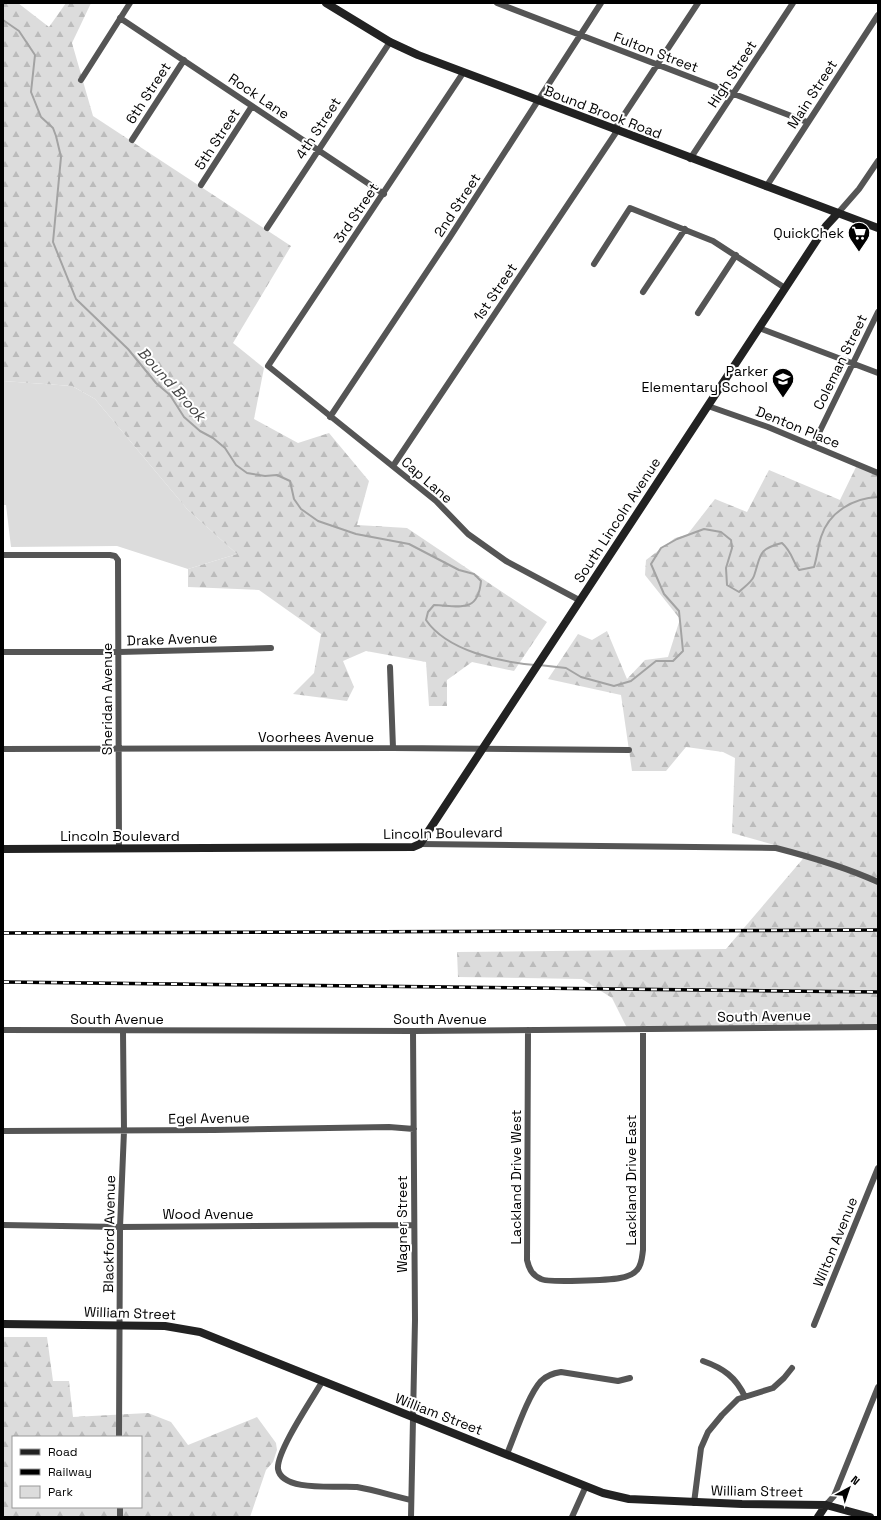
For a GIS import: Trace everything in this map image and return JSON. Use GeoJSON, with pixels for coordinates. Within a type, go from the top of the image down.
{"type":"FeatureCollection","features":[{"type":"Feature","properties":{"kind":"main road","name":"Bound Brook Road"},"geometry":{"type":"LineString","coordinates":[[326,3],[390,42],[463,73],[878,228]]}},
{"type":"Feature","properties":{"kind":"main road","name":"South Lincoln Avenue"},"geometry":{"type":"LineString","coordinates":[[420,844],[826,226],[838,213]]}},
{"type":"Feature","properties":{"kind":"main road","name":"Lincoln Boulevard"},"geometry":{"type":"LineString","coordinates":[[3,849],[413,847],[420,844]]}},
{"type":"Feature","properties":{"kind":"main road","name":"William Street"},"geometry":{"type":"LineString","coordinates":[[3,1324],[120,1324],[166,1326],[200,1332],[322,1382],[586,1486],[630,1499],[694,1503],[826,1505],[870,1517]]}},
{"type":"Feature","properties":{"kind":"main road"},"geometry":{"type":"LineString","coordinates":[[818,1517],[826,1505]]}},
{"type":"Feature","properties":{"kind":"street"},"geometry":{"type":"LineString","coordinates":[[81,80],[130,3]]}},
{"type":"Feature","properties":{"kind":"street","name":"Fulton Street"},"geometry":{"type":"LineString","coordinates":[[497,3],[807,122]]}},
{"type":"Feature","properties":{"kind":"street","name":"2nd Street"},"geometry":{"type":"LineString","coordinates":[[330,417],[539,102],[601,3]]}},
{"type":"Feature","properties":{"kind":"street","name":"1st Street"},"geometry":{"type":"LineString","coordinates":[[392,466],[616,130],[698,3]]}},
{"type":"Feature","properties":{"kind":"street","name":"High Street"},"geometry":{"type":"LineString","coordinates":[[690,159],[793,3]]}},
{"type":"Feature","properties":{"kind":"street","name":"Main Street"},"geometry":{"type":"LineString","coordinates":[[766,187],[878,15]]}},
{"type":"Feature","properties":{"kind":"street","name":"Rock Lane"},"geometry":{"type":"LineString","coordinates":[[120,18],[384,194]]}},
{"type":"Feature","properties":{"kind":"street","name":"4th Street"},"geometry":{"type":"LineString","coordinates":[[266,228],[390,42]]}},
{"type":"Feature","properties":{"kind":"street","name":"6th Street"},"geometry":{"type":"LineString","coordinates":[[132,140],[184,60]]}},
{"type":"Feature","properties":{"kind":"street","name":"3rd Street"},"geometry":{"type":"LineString","coordinates":[[268,366],[384,194],[463,73]]}},
{"type":"Feature","properties":{"kind":"street","name":"5th Street"},"geometry":{"type":"LineString","coordinates":[[201,185],[252,106]]}},
{"type":"Feature","properties":{"kind":"street"},"geometry":{"type":"LineString","coordinates":[[838,213],[859,189],[878,161]]}},
{"type":"Feature","properties":{"kind":"street"},"geometry":{"type":"LineString","coordinates":[[594,264],[630,208],[685,229],[713,242],[736,255],[785,288]]}},
{"type":"Feature","properties":{"kind":"street"},"geometry":{"type":"LineString","coordinates":[[643,292],[685,229]]}},
{"type":"Feature","properties":{"kind":"street"},"geometry":{"type":"LineString","coordinates":[[698,313],[736,255]]}},
{"type":"Feature","properties":{"kind":"street","name":"Coleman Street"},"geometry":{"type":"LineString","coordinates":[[812,445],[878,312]]}},
{"type":"Feature","properties":{"kind":"street"},"geometry":{"type":"LineString","coordinates":[[759,328],[878,373]]}},
{"type":"Feature","properties":{"kind":"street","name":"Cap Lane"},"geometry":{"type":"LineString","coordinates":[[268,366],[436,501],[468,534],[506,561],[579,600]]}},
{"type":"Feature","properties":{"kind":"street","name":"Denton Place"},"geometry":{"type":"LineString","coordinates":[[708,406],[812,445],[878,473]]}},
{"type":"Feature","properties":{"kind":"street","name":"Sheridan Avenue"},"geometry":{"type":"LineString","coordinates":[[3,555],[110,555],[117,558],[119,566],[119,849]]}},
{"type":"Feature","properties":{"kind":"street","name":"Drake Avenue"},"geometry":{"type":"LineString","coordinates":[[3,652],[119,652],[271,648]]}},
{"type":"Feature","properties":{"kind":"street"},"geometry":{"type":"LineString","coordinates":[[390,667],[393,748]]}},
{"type":"Feature","properties":{"kind":"street","name":"Voorhees Avenue"},"geometry":{"type":"LineString","coordinates":[[3,749],[393,748],[629,750]]}},
{"type":"Feature","properties":{"kind":"street","name":"Lincoln Boulevard"},"geometry":{"type":"LineString","coordinates":[[420,844],[776,848],[816,858],[854,871],[878,882]]}},
{"type":"Feature","properties":{"kind":"street","name":"South Avenue"},"geometry":{"type":"LineString","coordinates":[[3,1030],[123,1032],[878,1027]]}},
{"type":"Feature","properties":{"kind":"street","name":"Lackland Drive East"},"geometry":{"type":"LineString","coordinates":[[580,1280],[619,1279],[636,1271],[641,1262],[643,1250],[643,1029]]}},
{"type":"Feature","properties":{"kind":"street","name":"Lackland Drive West"},"geometry":{"type":"LineString","coordinates":[[528,1030],[527,1260],[529,1269],[542,1280],[580,1280]]}},
{"type":"Feature","properties":{"kind":"street","name":"Wagner Street"},"geometry":{"type":"LineString","coordinates":[[411,1517],[415,1320],[413,1225],[413,1031]]}},
{"type":"Feature","properties":{"kind":"street","name":"Blackford Avenue"},"geometry":{"type":"LineString","coordinates":[[120,1436],[120,1227],[124,1131],[123,1032]]}},
{"type":"Feature","properties":{"kind":"street","name":"Egel Avenue"},"geometry":{"type":"LineString","coordinates":[[3,1131],[124,1131],[389,1127],[414,1129]]}},
{"type":"Feature","properties":{"kind":"street","name":"Wilton Avenue"},"geometry":{"type":"LineString","coordinates":[[814,1324],[878,1168]]}},
{"type":"Feature","properties":{"kind":"street","name":"Wood Avenue"},"geometry":{"type":"LineString","coordinates":[[3,1225],[120,1227],[413,1225]]}},
{"type":"Feature","properties":{"kind":"street"},"geometry":{"type":"LineString","coordinates":[[703,1361],[719,1367],[730,1375],[740,1386],[745,1397]]}},
{"type":"Feature","properties":{"kind":"street"},"geometry":{"type":"LineString","coordinates":[[694,1503],[701,1448],[708,1432],[722,1414],[738,1399],[773,1388],[792,1368]]}},
{"type":"Feature","properties":{"kind":"street"},"geometry":{"type":"LineString","coordinates":[[507,1454],[536,1388],[544,1378],[561,1372],[618,1381],[630,1378]]}},
{"type":"Feature","properties":{"kind":"street"},"geometry":{"type":"LineString","coordinates":[[322,1382],[287,1442],[280,1458],[278,1470],[290,1481],[304,1486],[359,1488],[411,1500]]}},
{"type":"Feature","properties":{"kind":"street"},"geometry":{"type":"LineString","coordinates":[[826,1505],[834,1496],[878,1387]]}},
{"type":"Feature","properties":{"kind":"street"},"geometry":{"type":"LineString","coordinates":[[572,1517],[586,1486]]}},
{"type":"Feature","properties":{"kind":"green space"},"geometry":{"type":"Polygon","coordinates":[[[3,3],[18,3],[49,27],[66,3],[91,3],[72,43],[93,116],[291,246],[233,343],[264,368],[254,419],[298,443],[329,433],[369,481],[357,525],[407,528],[547,622],[514,671],[472,662],[447,680],[447,706],[429,706],[426,662],[366,651],[343,661],[354,687],[347,701],[293,694],[314,673],[321,634],[259,590],[188,587],[188,569],[237,554],[187,509],[95,399],[72,386],[3,381],[3,3]]]}},
{"type":"Feature","properties":{"kind":"green space"},"geometry":{"type":"Polygon","coordinates":[[[3,381],[72,386],[95,399],[187,509],[237,554],[188,569],[117,546],[11,547],[6,505],[3,505],[3,381]]]}},
{"type":"Feature","properties":{"kind":"green space"},"geometry":{"type":"Polygon","coordinates":[[[856,467],[878,470],[878,1030],[628,1030],[612,998],[582,979],[458,977],[457,952],[726,949],[807,854],[732,833],[735,758],[723,752],[686,747],[666,771],[632,771],[621,695],[548,679],[578,634],[592,640],[607,631],[627,679],[645,660],[668,657],[680,619],[645,575],[646,560],[675,538],[687,535],[715,499],[747,512],[769,470],[840,500],[856,467]]]}},
{"type":"Feature","properties":{"kind":"green space"},"geometry":{"type":"Polygon","coordinates":[[[3,1337],[47,1337],[53,1381],[69,1381],[73,1417],[148,1413],[171,1422],[188,1445],[257,1417],[276,1443],[277,1450],[273,1462],[266,1470],[250,1517],[3,1517],[3,1337]]]}},
{"type":"Feature","properties":{"kind":"waterway","name":"Bound Brook"},"geometry":{"type":"LineString","coordinates":[[3,20],[19,31],[35,55],[31,92],[41,117],[53,128],[61,157],[53,242],[76,299],[128,349],[156,383],[170,395],[184,417],[200,431],[213,438],[225,448],[236,465],[247,473],[265,476],[277,475],[290,481],[294,499],[301,509],[318,521],[356,534],[409,544],[459,570],[474,574],[481,581],[476,599],[466,606],[459,607],[434,605],[428,612],[426,620],[435,631],[447,640],[475,653],[491,658],[535,665]]}},
{"type":"Feature","properties":{"kind":"waterway","name":"Bound Brook"},"geometry":{"type":"LineString","coordinates":[[539,665],[566,668],[581,677],[614,686],[631,681],[656,661],[673,661],[683,651],[679,611],[664,594],[651,564],[661,548],[677,539],[704,529],[721,532],[731,540],[732,548],[726,568],[727,585],[739,592],[753,578],[761,554],[774,545],[782,543],[788,550],[799,570],[814,567],[821,537],[830,520],[843,508],[851,504],[860,500],[878,497]]}},
{"type":"Feature","properties":{"kind":"railway"},"geometry":{"type":"LineString","coordinates":[[3,933],[878,930]]}},
{"type":"Feature","properties":{"kind":"railway"},"geometry":{"type":"LineString","coordinates":[[3,982],[878,992]]}},
{"type":"Feature","properties":{"kind":"place","name":"QuickChek"},"geometry":{"type":"Point","coordinates":[859,252]}},
{"type":"Feature","properties":{"kind":"place","name":"Parker Elementary School"},"geometry":{"type":"Point","coordinates":[783,398]}}]}
